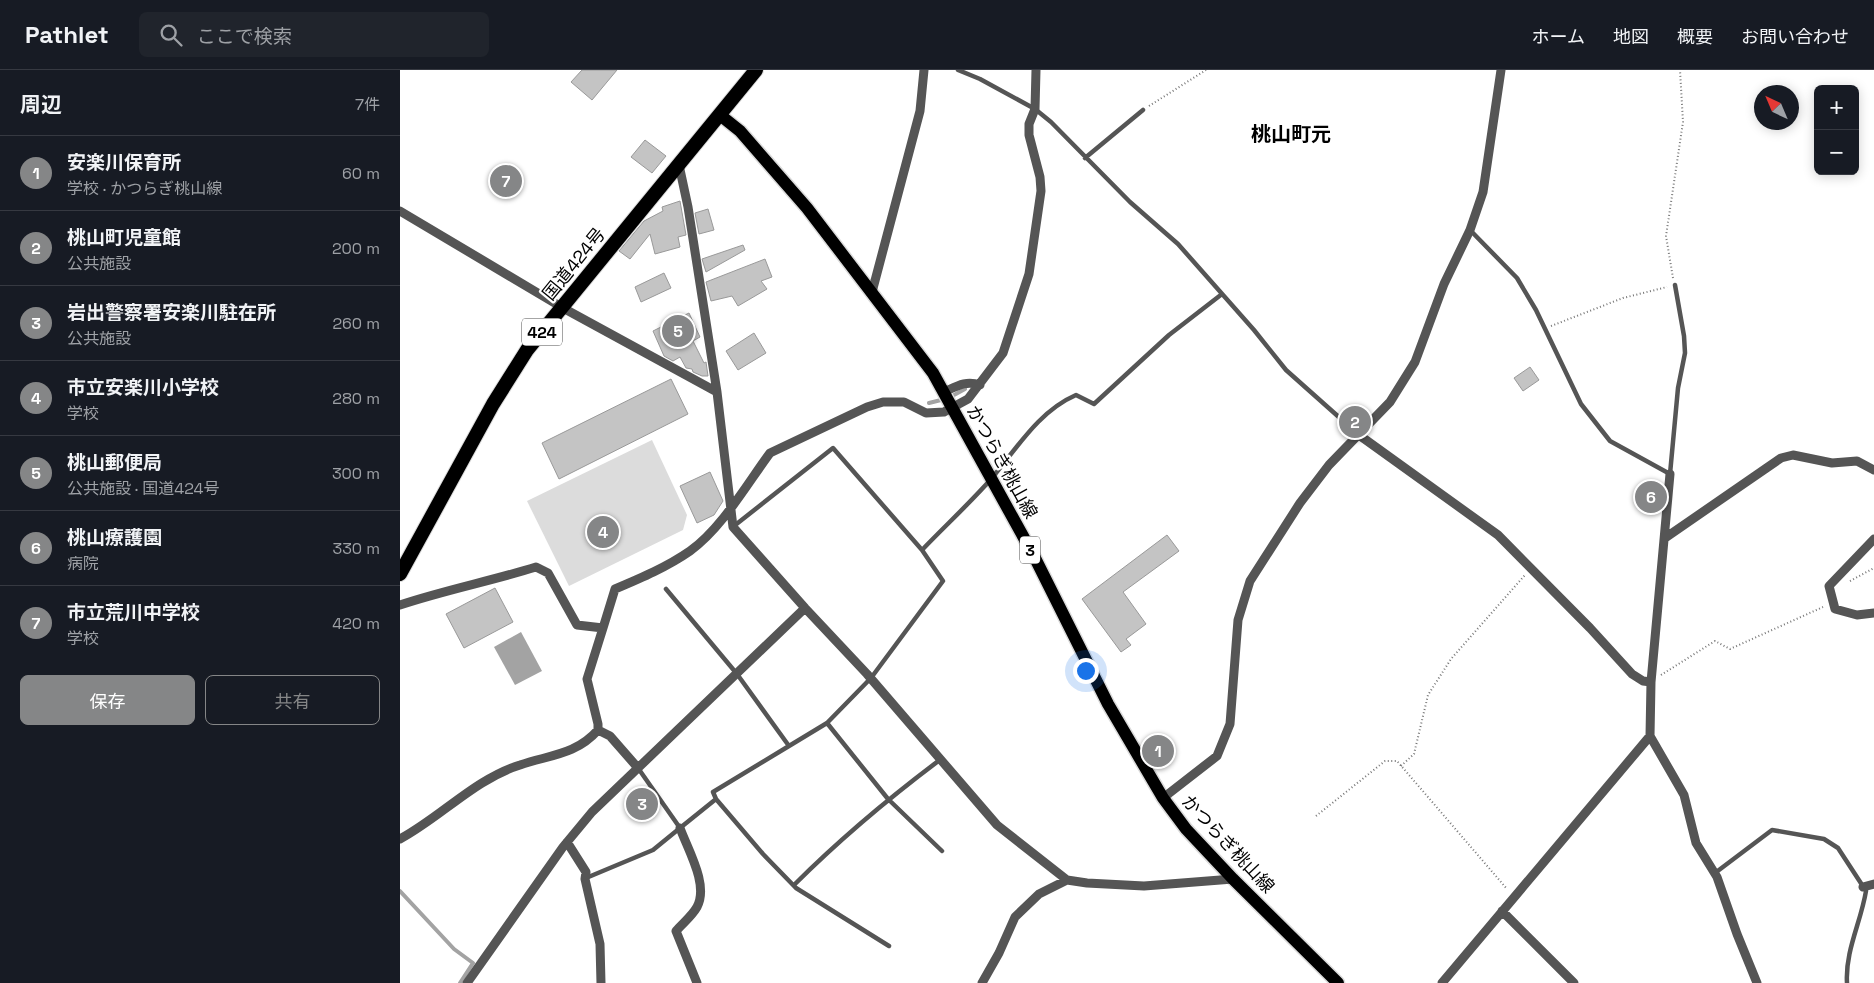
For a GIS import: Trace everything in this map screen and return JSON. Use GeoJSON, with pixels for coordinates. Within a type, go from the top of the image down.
{"type":"FeatureCollection","features":[{"type":"Feature","properties":{"kind":"highway","name":"国道424号"},"geometry":{"type":"LineString","coordinates":[[400,574],[493,404],[527,350],[756,70]]}},
{"type":"Feature","properties":{"kind":"main road","name":"かつらぎ桃山線"},"geometry":{"type":"LineString","coordinates":[[720,115],[740,132],[808,208],[933,372],[1034,558],[1108,704],[1163,798],[1186,829],[1233,879],[1338,983]]}},
{"type":"Feature","properties":{"kind":"street"},"geometry":{"type":"LineString","coordinates":[[872,292],[920,111],[924,70]]}},
{"type":"Feature","properties":{"kind":"street"},"geometry":{"type":"LineString","coordinates":[[598,730],[587,679],[615,589],[655,571],[690,550],[731,507],[770,453],[867,406],[883,402],[904,402],[926,413],[935,414],[953,408],[968,399],[1003,353],[1030,274],[1041,191],[1040,177],[1029,135],[1029,124],[1034,109],[1036,70]]}},
{"type":"Feature","properties":{"kind":"street"},"geometry":{"type":"LineString","coordinates":[[1163,798],[1217,756],[1230,724],[1238,620],[1250,581],[1300,503],[1329,465],[1390,402],[1415,362],[1444,284],[1470,230],[1483,192],[1501,70]]}},
{"type":"Feature","properties":{"kind":"street"},"geometry":{"type":"LineString","coordinates":[[679,165],[688,207],[717,392],[733,527],[805,608],[872,678],[997,824],[1067,880],[1144,886],[1233,879]]}},
{"type":"Feature","properties":{"kind":"street"},"geometry":{"type":"LineString","coordinates":[[400,211],[563,308],[717,392]]}},
{"type":"Feature","properties":{"kind":"street"},"geometry":{"type":"LineString","coordinates":[[944,392],[963,383],[971,382],[980,385]]}},
{"type":"Feature","properties":{"kind":"street"},"geometry":{"type":"LineString","coordinates":[[1358,435],[1482,522],[1531,568],[1632,674],[1643,681],[1651,682]]}},
{"type":"Feature","properties":{"kind":"street"},"geometry":{"type":"LineString","coordinates":[[1665,538],[1780,458],[1793,455],[1832,463],[1857,461],[1874,470]]}},
{"type":"Feature","properties":{"kind":"street"},"geometry":{"type":"LineString","coordinates":[[1670,474],[1651,682],[1650,736],[1684,795],[1696,843],[1715,873],[1757,983]]}},
{"type":"Feature","properties":{"kind":"street"},"geometry":{"type":"LineString","coordinates":[[1874,539],[1829,586],[1835,609],[1857,615],[1874,613]]}},
{"type":"Feature","properties":{"kind":"street"},"geometry":{"type":"LineString","coordinates":[[400,605],[439,592],[494,580],[536,567],[548,573],[577,625],[603,628]]}},
{"type":"Feature","properties":{"kind":"street"},"geometry":{"type":"LineString","coordinates":[[467,983],[567,842],[592,812],[805,608]]}},
{"type":"Feature","properties":{"kind":"street"},"geometry":{"type":"LineString","coordinates":[[598,730],[610,736],[638,768]]}},
{"type":"Feature","properties":{"kind":"street"},"geometry":{"type":"LineString","coordinates":[[400,839],[506,770],[564,754],[598,730]]}},
{"type":"Feature","properties":{"kind":"street"},"geometry":{"type":"LineString","coordinates":[[1442,983],[1650,736]]}},
{"type":"Feature","properties":{"kind":"street"},"geometry":{"type":"LineString","coordinates":[[680,828],[699,877],[701,894],[698,906],[676,931],[697,983]]}},
{"type":"Feature","properties":{"kind":"street"},"geometry":{"type":"LineString","coordinates":[[567,842],[586,872],[585,879],[600,944],[600,983]]}},
{"type":"Feature","properties":{"kind":"street"},"geometry":{"type":"LineString","coordinates":[[982,983],[1000,953],[1015,917],[1039,894],[1067,880]]}},
{"type":"Feature","properties":{"kind":"street"},"geometry":{"type":"LineString","coordinates":[[1864,888],[1874,884]]}},
{"type":"Feature","properties":{"kind":"street"},"geometry":{"type":"LineString","coordinates":[[1502,911],[1574,983]]}},
{"type":"Feature","properties":{"kind":"lane"},"geometry":{"type":"LineString","coordinates":[[958,70],[980,79],[1034,109],[1051,122],[1130,202],[1178,244],[1254,330],[1286,370],[1358,435]]}},
{"type":"Feature","properties":{"kind":"lane"},"geometry":{"type":"LineString","coordinates":[[1085,158],[1143,110]]}},
{"type":"Feature","properties":{"kind":"lane"},"geometry":{"type":"LineString","coordinates":[[1470,230],[1517,278],[1536,310],[1581,404],[1610,441],[1670,474],[1678,388],[1685,353],[1675,285]]}},
{"type":"Feature","properties":{"kind":"lane"},"geometry":{"type":"LineString","coordinates":[[922,550],[991,479],[1035,424],[1064,400],[1076,395],[1094,404],[1169,335],[1222,294]]}},
{"type":"Feature","properties":{"kind":"lane"},"geometry":{"type":"LineString","coordinates":[[733,527],[833,448],[922,550],[943,581],[872,678],[827,723],[713,792],[716,799],[763,854],[794,885],[889,946]]}},
{"type":"Feature","properties":{"kind":"lane"},"geometry":{"type":"LineString","coordinates":[[666,588],[737,674],[789,746]]}},
{"type":"Feature","properties":{"kind":"lane"},"geometry":{"type":"LineString","coordinates":[[827,723],[888,799],[942,851]]}},
{"type":"Feature","properties":{"kind":"lane"},"geometry":{"type":"LineString","coordinates":[[794,885],[836,843],[888,799],[941,759]]}},
{"type":"Feature","properties":{"kind":"lane"},"geometry":{"type":"LineString","coordinates":[[638,768],[680,828]]}},
{"type":"Feature","properties":{"kind":"lane"},"geometry":{"type":"LineString","coordinates":[[585,879],[652,850],[716,799]]}},
{"type":"Feature","properties":{"kind":"lane"},"geometry":{"type":"LineString","coordinates":[[1715,873],[1772,830],[1824,839],[1838,848],[1866,891],[1863,909],[1846,964],[1847,983]]}},
{"type":"Feature","properties":{"kind":"path"},"geometry":{"type":"LineString","coordinates":[[1143,110],[1206,70]]}},
{"type":"Feature","properties":{"kind":"path"},"geometry":{"type":"LineString","coordinates":[[1545,329],[1623,298],[1675,285],[1666,236],[1683,122],[1680,70]]}},
{"type":"Feature","properties":{"kind":"path"},"geometry":{"type":"LineString","coordinates":[[1400,766],[1414,754],[1428,695],[1447,666],[1531,568]]}},
{"type":"Feature","properties":{"kind":"path"},"geometry":{"type":"LineString","coordinates":[[1845,586],[1874,568]]}},
{"type":"Feature","properties":{"kind":"path"},"geometry":{"type":"LineString","coordinates":[[1651,682],[1715,641],[1730,649],[1817,611],[1833,600]]}},
{"type":"Feature","properties":{"kind":"path"},"geometry":{"type":"LineString","coordinates":[[1316,816],[1385,761],[1396,761],[1514,896]]}},
{"type":"Feature","properties":{"kind":"shaded area"},"geometry":{"type":"Polygon","coordinates":[[[652,440],[687,515],[683,530],[569,586],[527,501],[652,440]]]}},
{"type":"Feature","properties":{"kind":"shaded area"},"geometry":{"type":"Polygon","coordinates":[[[521,632],[542,671],[515,685],[494,647],[521,632]]]}},
{"type":"Feature","properties":{"kind":"building"},"geometry":{"type":"Polygon","coordinates":[[[582,70],[617,70],[592,100],[571,82],[582,70]]]}},
{"type":"Feature","properties":{"kind":"building"},"geometry":{"type":"Polygon","coordinates":[[[645,140],[666,156],[652,173],[631,157],[645,140]]]}},
{"type":"Feature","properties":{"kind":"building"},"geometry":{"type":"Polygon","coordinates":[[[680,201],[686,235],[678,237],[680,247],[655,254],[650,234],[630,259],[619,251],[644,221],[663,211],[662,207],[680,201]]]}},
{"type":"Feature","properties":{"kind":"building"},"geometry":{"type":"Polygon","coordinates":[[[708,209],[714,230],[699,234],[695,213],[708,209]]]}},
{"type":"Feature","properties":{"kind":"building"},"geometry":{"type":"Polygon","coordinates":[[[743,245],[745,250],[706,272],[702,259],[743,245]]]}},
{"type":"Feature","properties":{"kind":"building"},"geometry":{"type":"Polygon","coordinates":[[[765,259],[772,277],[761,281],[767,289],[738,306],[732,296],[711,301],[706,282],[765,259]]]}},
{"type":"Feature","properties":{"kind":"building"},"geometry":{"type":"Polygon","coordinates":[[[664,273],[671,288],[641,302],[635,287],[664,273]]]}},
{"type":"Feature","properties":{"kind":"building"},"geometry":{"type":"Polygon","coordinates":[[[689,313],[700,337],[693,341],[704,363],[706,362],[708,376],[702,376],[693,372],[692,369],[686,368],[680,357],[673,361],[664,356],[653,331],[689,313]]]}},
{"type":"Feature","properties":{"kind":"building"},"geometry":{"type":"Polygon","coordinates":[[[754,333],[766,353],[738,370],[726,351],[754,333]]]}},
{"type":"Feature","properties":{"kind":"building"},"geometry":{"type":"Polygon","coordinates":[[[1530,367],[1539,380],[1523,391],[1514,378],[1530,367]]]}},
{"type":"Feature","properties":{"kind":"building"},"geometry":{"type":"Polygon","coordinates":[[[671,379],[688,414],[559,479],[542,443],[671,379]]]}},
{"type":"Feature","properties":{"kind":"building"},"geometry":{"type":"Polygon","coordinates":[[[710,472],[723,501],[714,515],[697,523],[680,486],[710,472]]]}},
{"type":"Feature","properties":{"kind":"building"},"geometry":{"type":"Polygon","coordinates":[[[1167,535],[1179,551],[1123,592],[1146,624],[1126,639],[1131,645],[1121,652],[1082,599],[1167,535]]]}},
{"type":"Feature","properties":{"kind":"building"},"geometry":{"type":"Polygon","coordinates":[[[495,588],[513,622],[464,648],[446,614],[495,588]]]}},
{"type":"Feature","properties":{"kind":"waterway"},"geometry":{"type":"LineString","coordinates":[[954,395],[965,389]]}},
{"type":"Feature","properties":{"kind":"waterway"},"geometry":{"type":"LineString","coordinates":[[929,403],[941,400]]}},
{"type":"Feature","properties":{"kind":"waterway"},"geometry":{"type":"LineString","coordinates":[[400,891],[454,949],[473,963],[460,983]]}},
{"type":"Feature","properties":{"kind":"place","name":"市立荒川中学校"},"geometry":{"type":"Point","coordinates":[506,181]}},
{"type":"Feature","properties":{"kind":"place","name":"桃山郵便局"},"geometry":{"type":"Point","coordinates":[678,331]}},
{"type":"Feature","properties":{"kind":"place","name":"桃山町児童館"},"geometry":{"type":"Point","coordinates":[1355,422]}},
{"type":"Feature","properties":{"kind":"place","name":"桃山療護園"},"geometry":{"type":"Point","coordinates":[1651,497]}},
{"type":"Feature","properties":{"kind":"place","name":"市立安楽川小学校"},"geometry":{"type":"Point","coordinates":[603,532]}},
{"type":"Feature","properties":{"kind":"place","name":"安楽川保育所"},"geometry":{"type":"Point","coordinates":[1158,751]}},
{"type":"Feature","properties":{"kind":"place","name":"岩出警察署安楽川駐在所"},"geometry":{"type":"Point","coordinates":[642,804]}},
{"type":"Feature","properties":{"kind":"district","name":"桃山町元"},"geometry":{"type":"Point","coordinates":[1291,134]}}]}
